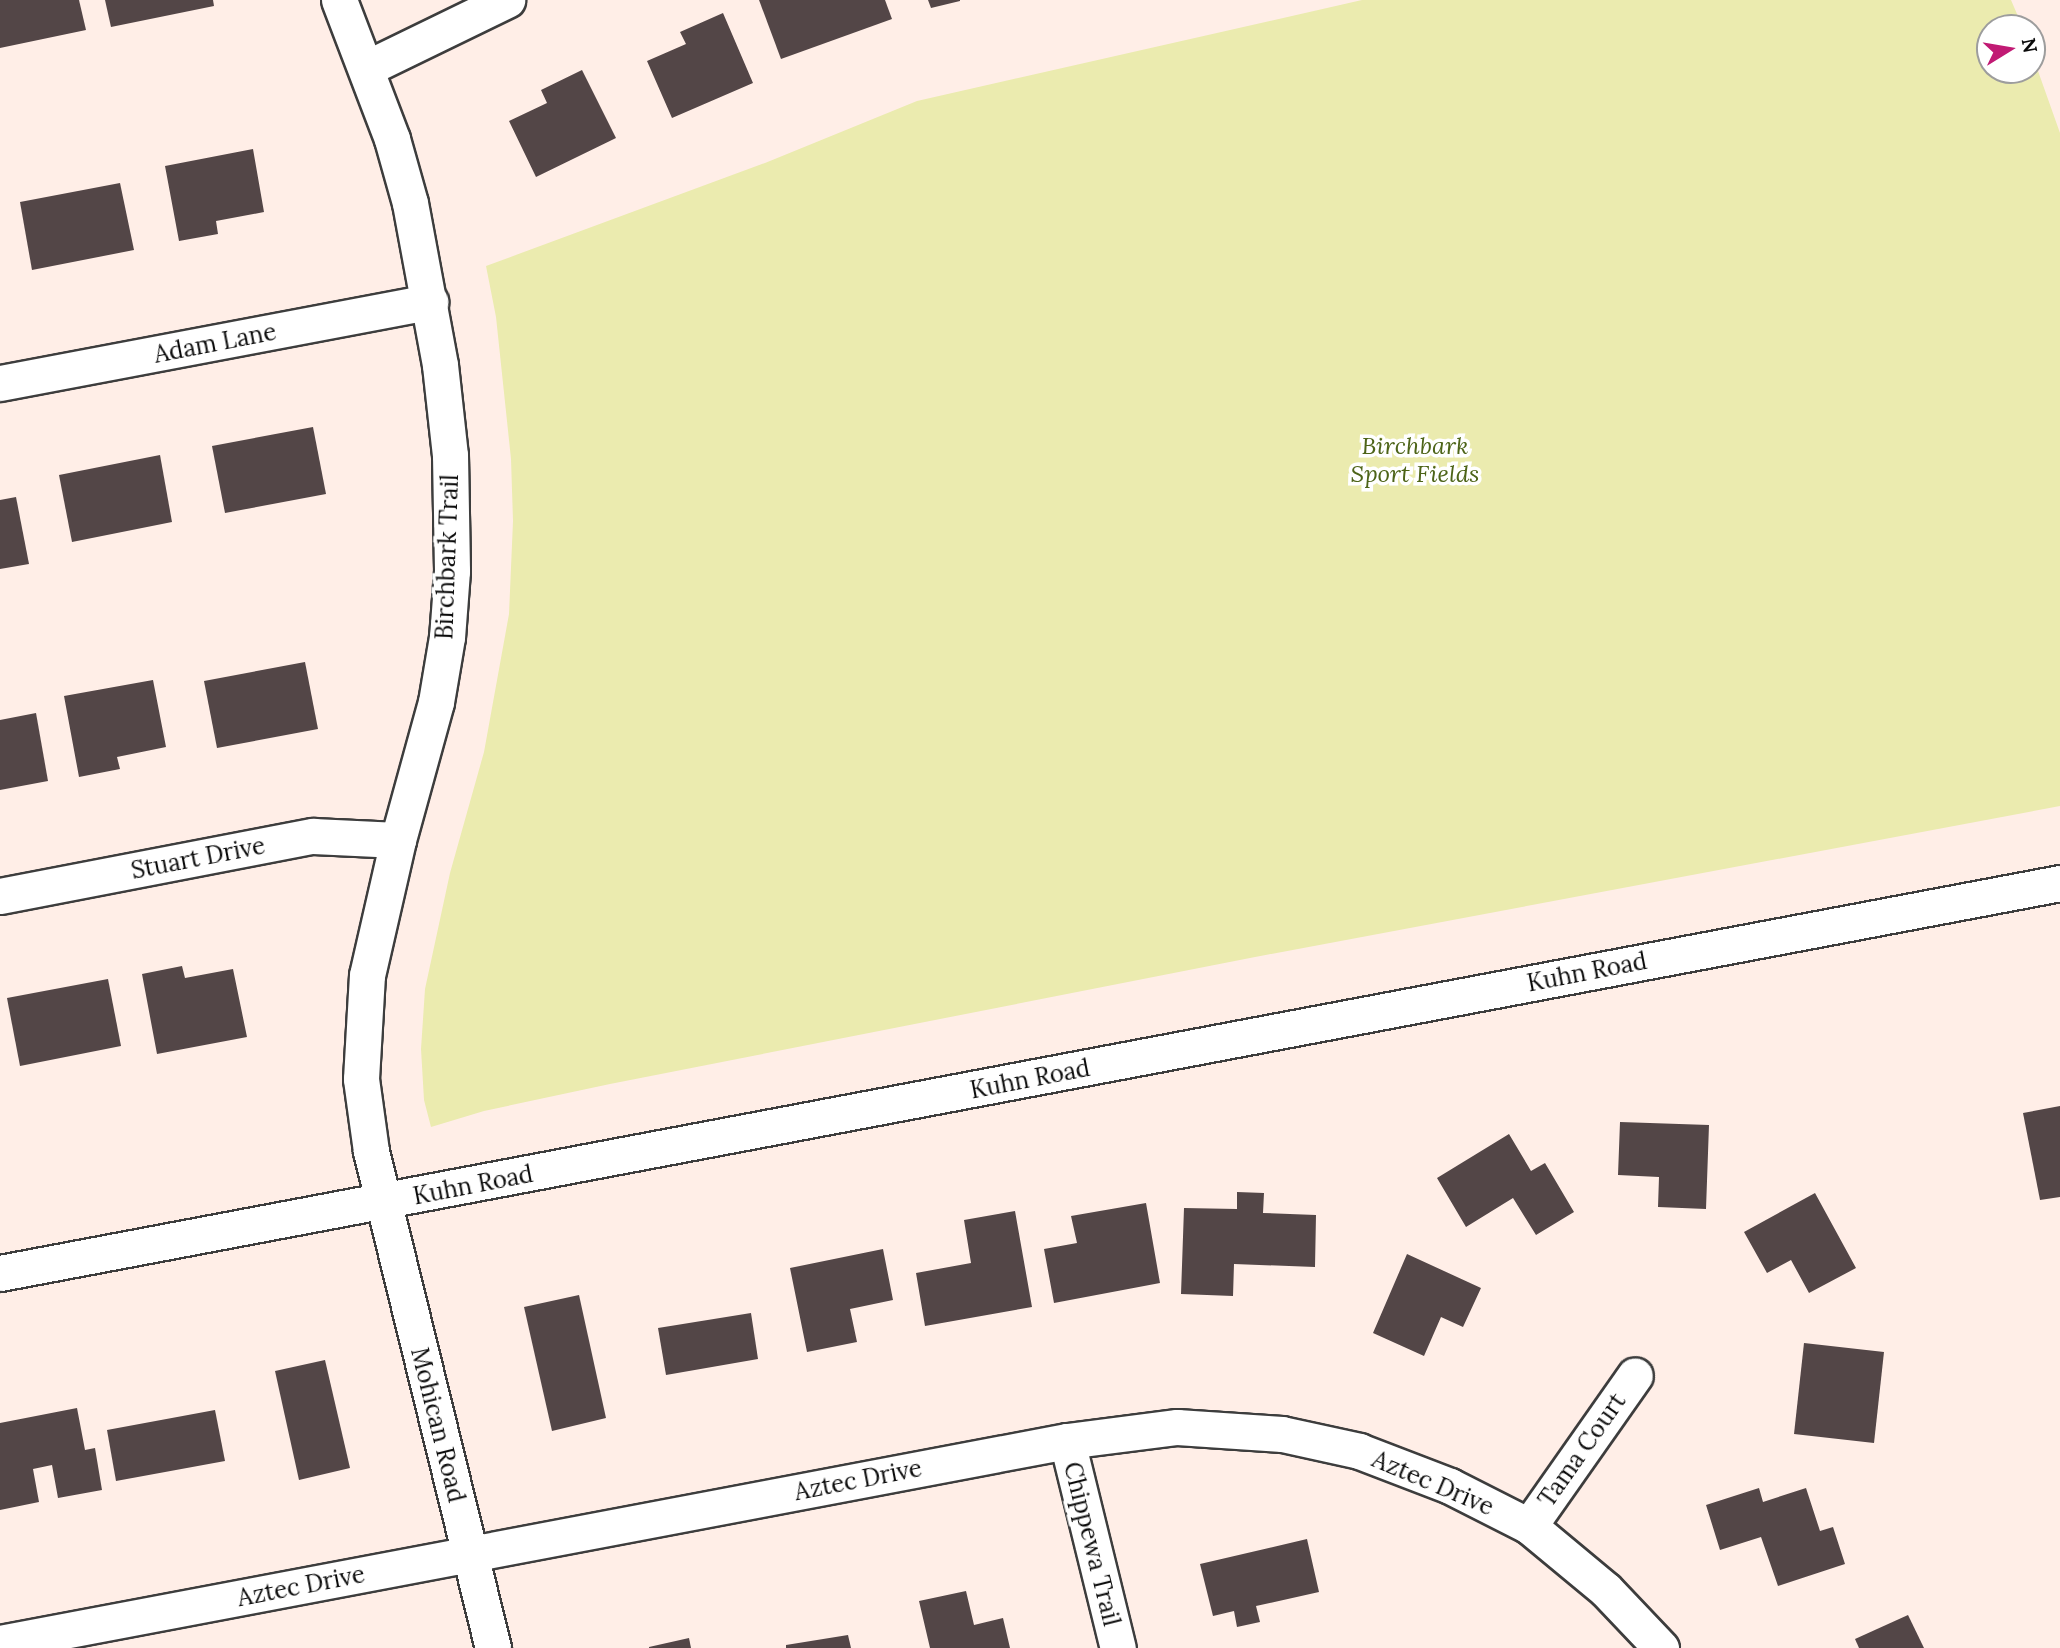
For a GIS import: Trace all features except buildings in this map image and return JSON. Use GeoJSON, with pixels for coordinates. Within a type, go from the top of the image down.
{"type":"FeatureCollection","features":[{"type":"Feature","properties":{"kind":"street","name":"Birchbark Trail"},"geometry":{"type":"LineString","coordinates":[[339,0],[367,68],[410,203],[440,365],[450,455],[452,571],[447,637],[436,702],[398,840],[367,975],[361,1037],[361,1079],[365,1115],[383,1202]]}},
{"type":"Feature","properties":{"kind":"street"},"geometry":{"type":"LineString","coordinates":[[367,68],[507,0]]}},
{"type":"Feature","properties":{"kind":"street","name":"Adam Lane"},"geometry":{"type":"LineString","coordinates":[[0,383],[429,302]]}},
{"type":"Feature","properties":{"kind":"street","name":"Stuart Drive"},"geometry":{"type":"LineString","coordinates":[[0,896],[313,836],[398,840]]}},
{"type":"Feature","properties":{"kind":"street","name":"Kuhn Road"},"geometry":{"type":"LineString","coordinates":[[0,1273],[2060,883]]}},
{"type":"Feature","properties":{"kind":"street","name":"Mohican Road"},"geometry":{"type":"LineString","coordinates":[[383,1202],[493,1648]]}},
{"type":"Feature","properties":{"kind":"street","name":"Tama Court"},"geometry":{"type":"LineString","coordinates":[[1529,1526],[1635,1375]]}},
{"type":"Feature","properties":{"kind":"street","name":"Aztec Drive"},"geometry":{"type":"LineString","coordinates":[[0,1643],[1067,1441],[1177,1427],[1282,1434],[1372,1456],[1450,1486],[1529,1526],[1606,1590],[1661,1648]]}},
{"type":"Feature","properties":{"kind":"street","name":"Chippewa Trail"},"geometry":{"type":"LineString","coordinates":[[1067,1441],[1118,1648]]}},
{"type":"Feature","properties":{"kind":"green space","name":"Birchbark Sport Fields"},"geometry":{"type":"Polygon","coordinates":[[[1362,0],[2011,0],[2017,14],[1976,14],[1976,84],[2043,84],[2060,133],[2060,806],[1250,958],[610,1084],[484,1111],[431,1127],[424,1100],[421,1049],[425,989],[450,873],[484,752],[509,614],[513,521],[511,459],[496,317],[486,266],[765,163],[917,101],[1362,0]]]}}]}
